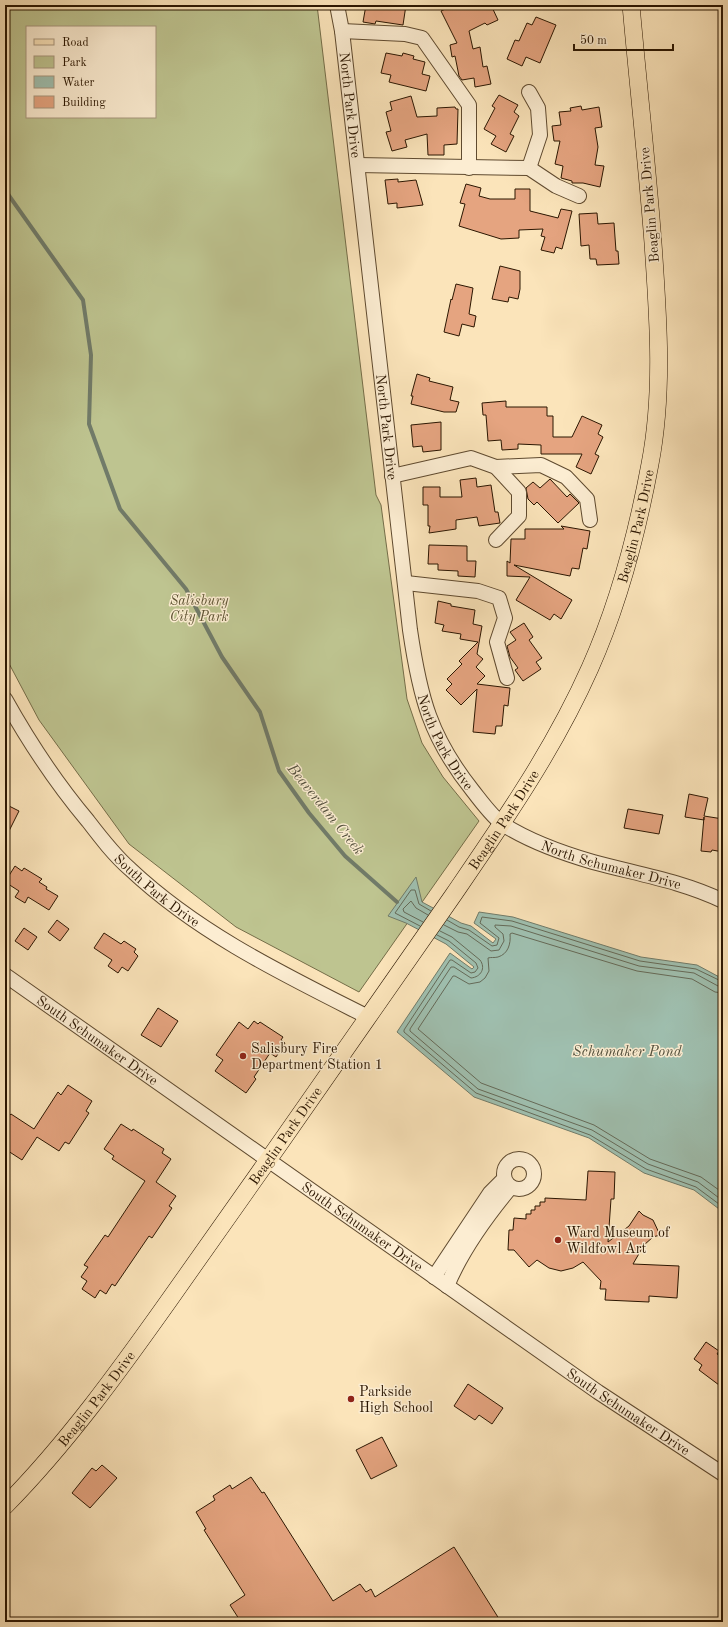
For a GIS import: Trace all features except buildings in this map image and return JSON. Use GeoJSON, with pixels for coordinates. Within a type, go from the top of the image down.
{"type":"FeatureCollection","features":[{"type":"Feature","properties":{"kind":"main road","name":"Beaglin Park Drive"},"geometry":{"type":"LineString","coordinates":[[5,1506],[36,1473],[92,1406],[140,1342],[421,942],[502,824],[559,733],[592,665],[619,590],[632,548],[651,459],[656,420],[658,368],[656,287],[630,5]]}},
{"type":"Feature","properties":{"kind":"street","name":"North Park Drive"},"geometry":{"type":"LineString","coordinates":[[337,5],[342,31],[358,165],[392,476],[416,668],[426,708],[434,730],[452,763],[464,781],[502,824]]}},
{"type":"Feature","properties":{"kind":"street"},"geometry":{"type":"LineString","coordinates":[[342,31],[405,34],[422,38],[469,105],[469,168]]}},
{"type":"Feature","properties":{"kind":"street"},"geometry":{"type":"LineString","coordinates":[[529,168],[540,135],[538,108],[530,92]]}},
{"type":"Feature","properties":{"kind":"street"},"geometry":{"type":"LineString","coordinates":[[358,165],[529,168],[556,186],[579,196]]}},
{"type":"Feature","properties":{"kind":"street"},"geometry":{"type":"LineString","coordinates":[[392,476],[471,458],[496,467],[541,465],[566,477],[587,499],[590,520]]}},
{"type":"Feature","properties":{"kind":"street"},"geometry":{"type":"LineString","coordinates":[[496,467],[519,492],[518,516],[496,540]]}},
{"type":"Feature","properties":{"kind":"street"},"geometry":{"type":"LineString","coordinates":[[406,583],[478,591],[499,598],[505,618],[497,642],[507,678]]}},
{"type":"Feature","properties":{"kind":"street","name":"South Park Drive"},"geometry":{"type":"LineString","coordinates":[[5,698],[30,742],[53,777],[77,808],[129,868],[153,890],[212,932],[244,952],[302,984],[368,1017]]}},
{"type":"Feature","properties":{"kind":"street","name":"North Schumaker Drive"},"geometry":{"type":"LineString","coordinates":[[502,824],[541,844],[592,862],[686,886],[723,901]]}},
{"type":"Feature","properties":{"kind":"street","name":"South Schumaker Drive"},"geometry":{"type":"LineString","coordinates":[[5,975],[598,1392],[723,1474]]}},
{"type":"Feature","properties":{"kind":"street"},"geometry":{"type":"LineString","coordinates":[[434,1277],[490,1193],[508,1183],[500,1201],[468,1246],[453,1271],[447,1286]]}},
{"type":"Feature","properties":{"kind":"green space","name":"Salisbury City Park"},"geometry":{"type":"Polygon","coordinates":[[[5,5],[317,5],[376,495],[381,505],[407,699],[422,743],[443,777],[479,821],[359,992],[236,927],[129,844],[39,720],[5,656],[5,5]]]}},
{"type":"Feature","properties":{"kind":"water","name":"Schumaker Pond"},"geometry":{"type":"Polygon","coordinates":[[[416,877],[422,902],[461,923],[471,926],[493,943],[496,939],[474,923],[479,912],[513,917],[641,957],[697,965],[723,979],[723,1212],[694,1190],[644,1173],[589,1138],[474,1097],[397,1032],[450,953],[472,969],[474,967],[446,944],[406,923],[388,916],[416,877]]]}},
{"type":"Feature","properties":{"kind":"waterway","name":"Beaverdam Creek"},"geometry":{"type":"LineString","coordinates":[[5,190],[83,300],[91,355],[89,424],[120,509],[186,589],[222,657],[260,712],[279,771],[309,813],[345,856],[397,902]]}},
{"type":"Feature","properties":{"kind":"place","name":"Salisbury Fire Department Station 1"},"geometry":{"type":"Point","coordinates":[243,1056]}},
{"type":"Feature","properties":{"kind":"place","name":"Ward Museum of Wildfowl Art"},"geometry":{"type":"Point","coordinates":[558,1240]}},
{"type":"Feature","properties":{"kind":"place","name":"Parkside High School"},"geometry":{"type":"Point","coordinates":[351,1399]}}]}
